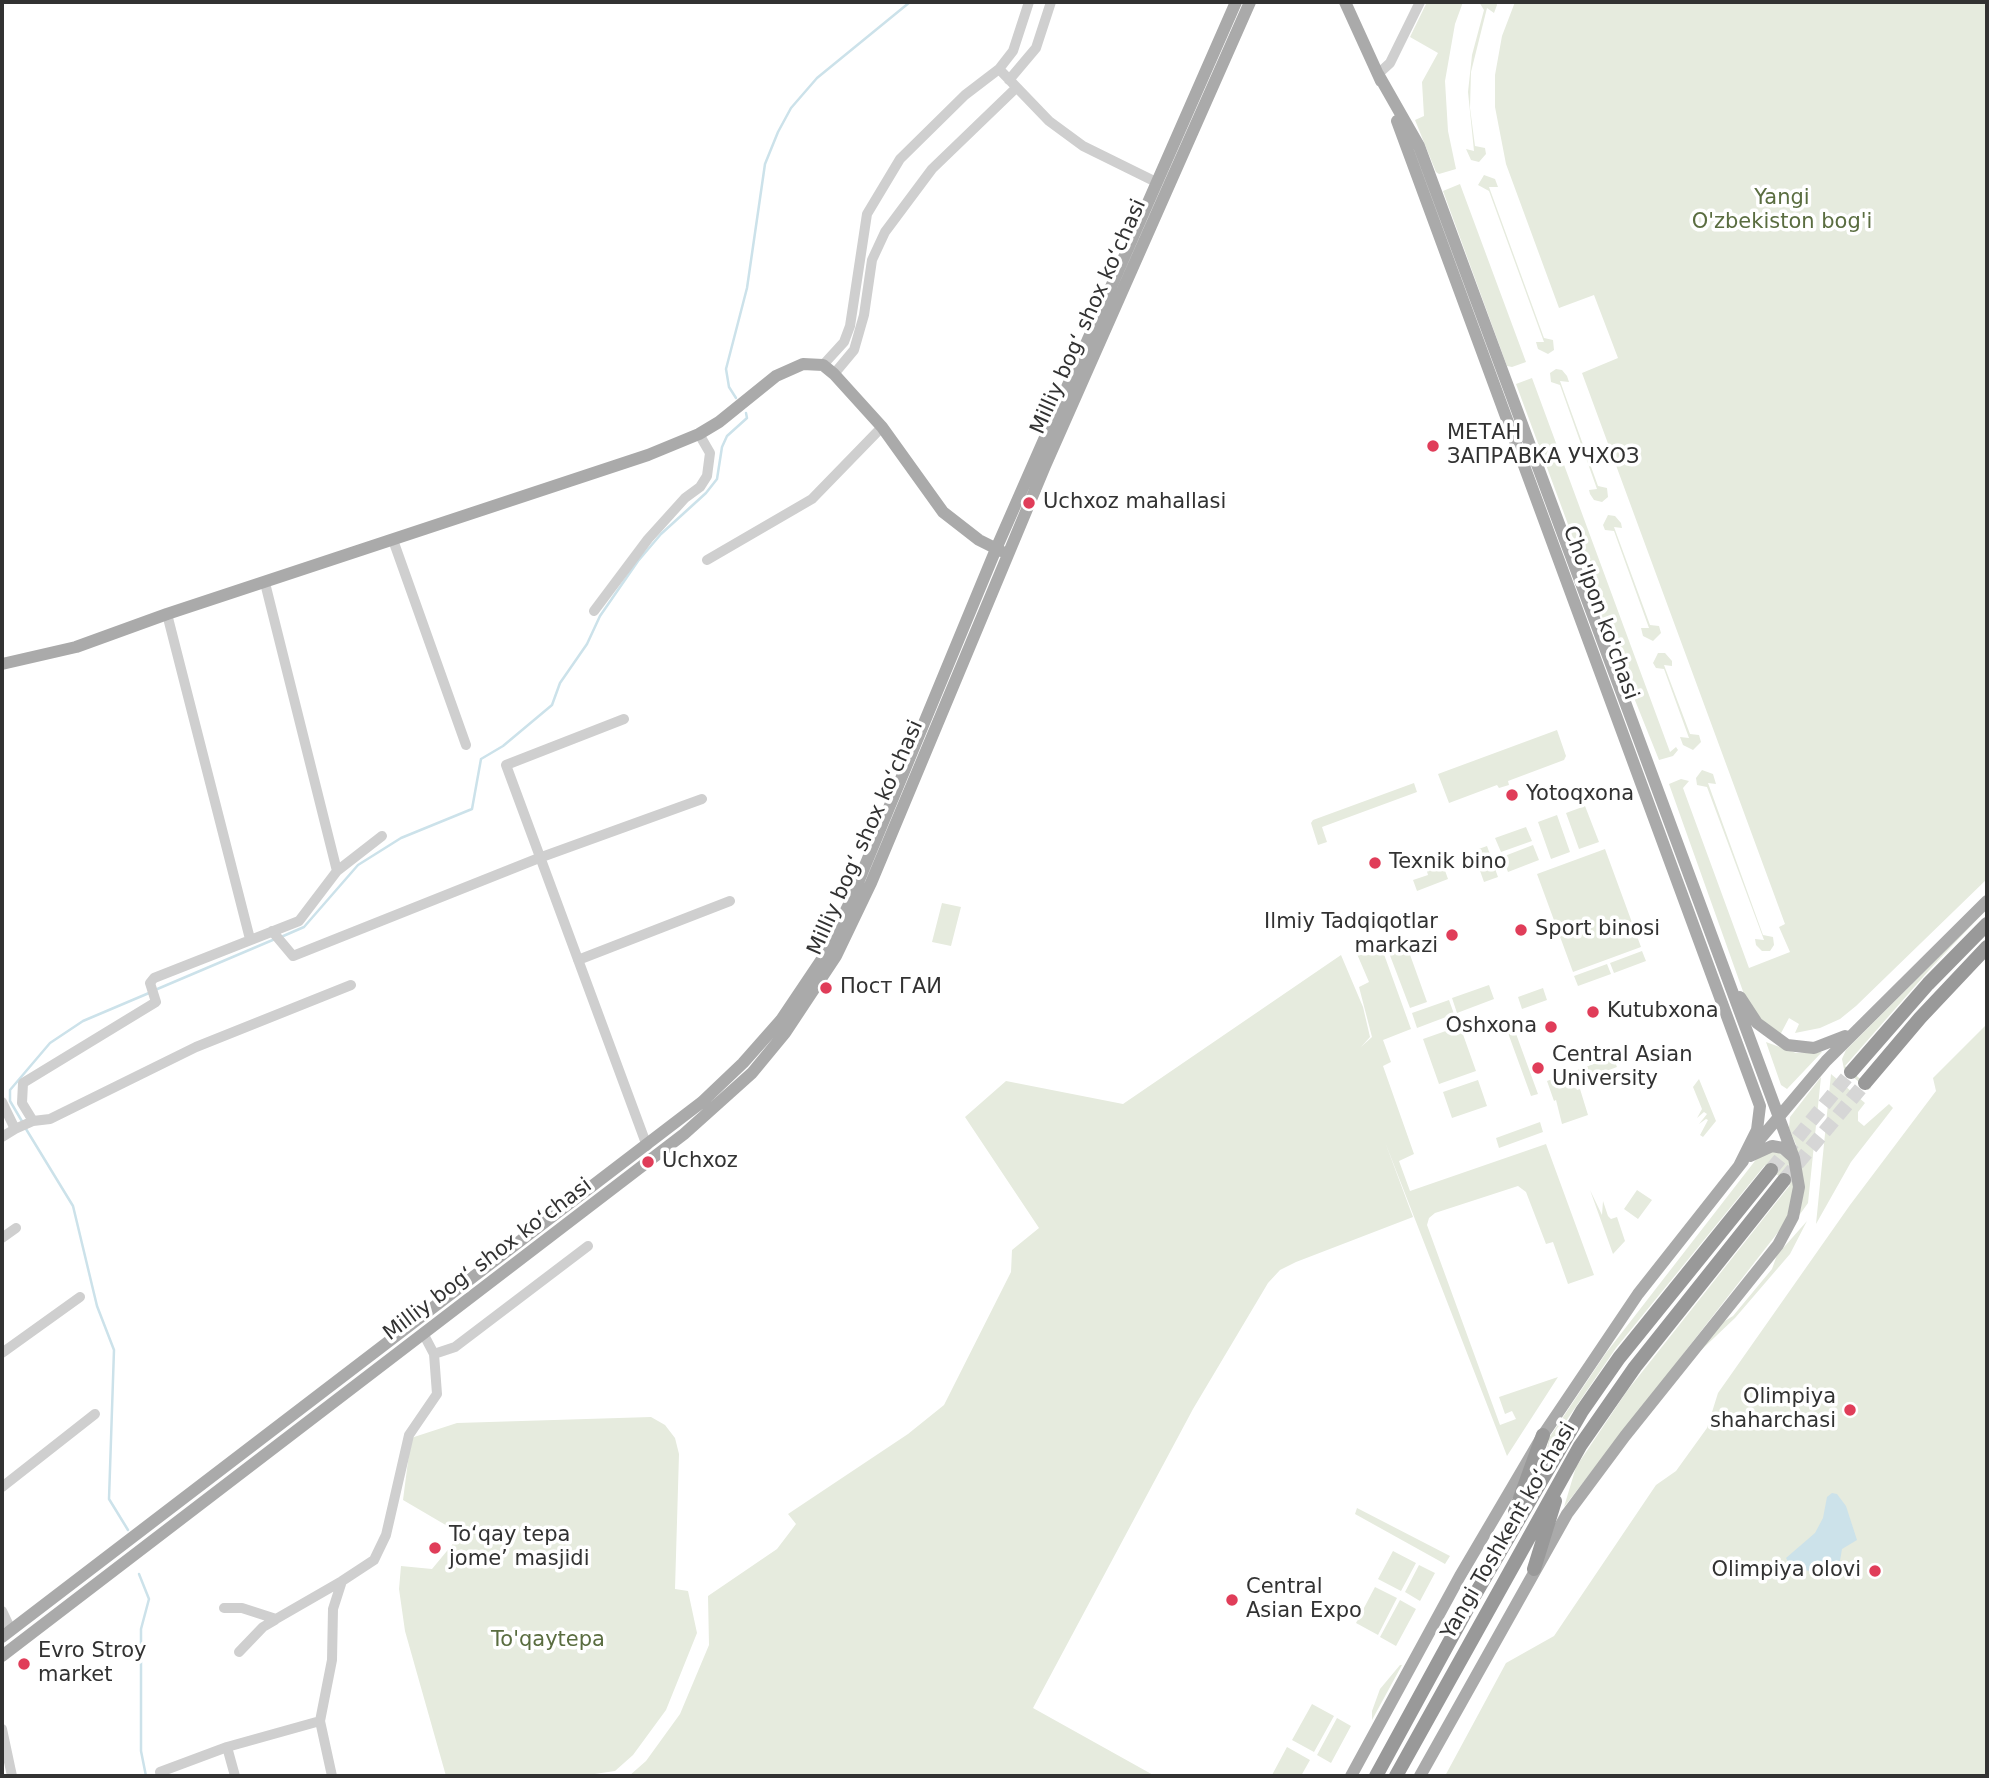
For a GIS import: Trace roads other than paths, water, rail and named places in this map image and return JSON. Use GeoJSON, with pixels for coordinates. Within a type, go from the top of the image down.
{"type":"FeatureCollection","features":[{"type":"Feature","properties":{"kind":"highway"},"geometry":{"type":"LineString","coordinates":[[1851,1072],[1928,984],[1987,923]]}},
{"type":"Feature","properties":{"kind":"highway"},"geometry":{"type":"LineString","coordinates":[[1865,1083],[1920,1018],[1987,947]]}},
{"type":"Feature","properties":{"kind":"highway","name":"Yangi Toshkent ko‘chasi"},"geometry":{"type":"LineString","coordinates":[[1376,1776],[1501,1550],[1582,1411],[1619,1358],[1771,1170]]}},
{"type":"Feature","properties":{"kind":"highway","name":"Yangi Toshkent ko‘chasi"},"geometry":{"type":"LineString","coordinates":[[1396,1776],[1564,1473],[1616,1392],[1784,1180]]}},
{"type":"Feature","properties":{"kind":"highway"},"geometry":{"type":"LineString","coordinates":[[1501,1550],[1543,1435]]}},
{"type":"Feature","properties":{"kind":"highway"},"geometry":{"type":"LineString","coordinates":[[1534,1569],[1564,1473]]}},
{"type":"Feature","properties":{"kind":"main road","name":"Milliy bog‘ shox ko‘chasi"},"geometry":{"type":"LineString","coordinates":[[1112,298],[1156,181],[1236,2]]}},
{"type":"Feature","properties":{"kind":"main road","name":"Milliy bog‘ shox ko‘chasi"},"geometry":{"type":"LineString","coordinates":[[6,1633],[647,1146],[702,1102],[743,1063],[781,1020],[824,956],[863,873],[1112,298],[1250,2]]}},
{"type":"Feature","properties":{"kind":"main road","name":"Cho'lpon ko'chasi"},"geometry":{"type":"LineString","coordinates":[[1346,2],[1378,74],[1496,382],[1760,1106],[1757,1130],[1739,1166]]}},
{"type":"Feature","properties":{"kind":"main road","name":"Cho'lpon ko'chasi"},"geometry":{"type":"LineString","coordinates":[[1378,74],[1419,146],[1798,1174],[1798,1199],[1782,1240],[1602,1465],[1534,1569],[1420,1776]]}},
{"type":"Feature","properties":{"kind":"main road"},"geometry":{"type":"LineString","coordinates":[[2,664],[76,648],[167,614],[648,456],[699,434],[791,367],[803,364],[823,365],[834,374],[882,427],[943,512],[1002,551]]}},
{"type":"Feature","properties":{"kind":"main road","name":"Milliy bog‘ shox ko‘chasi"},"geometry":{"type":"LineString","coordinates":[[2,1656],[539,1247],[709,1114],[752,1073],[809,1000],[836,956],[871,883],[1002,551]]}},
{"type":"Feature","properties":{"kind":"main road"},"geometry":{"type":"LineString","coordinates":[[1351,1776],[1460,1576],[1543,1435],[1638,1294],[1778,1115],[1870,1017],[1987,901]]}},
{"type":"Feature","properties":{"kind":"main road"},"geometry":{"type":"LineString","coordinates":[[1704,917],[1749,1013],[1776,1039],[1800,1048],[1822,1047],[1844,1037],[1870,1017]]}},
{"type":"Feature","properties":{"kind":"main road"},"geometry":{"type":"LineString","coordinates":[[1739,1166],[1768,1146],[1783,1148],[1794,1158]]}},
{"type":"Feature","properties":{"kind":"main road"},"geometry":{"type":"LineString","coordinates":[[529,1234],[539,1247]]}},
{"type":"Feature","properties":{"kind":"main road"},"geometry":{"type":"LineString","coordinates":[[193,1491],[202,1502]]}},
{"type":"Feature","properties":{"kind":"main road"},"geometry":{"type":"LineString","coordinates":[[83,1575],[92,1586]]}},
{"type":"Feature","properties":{"kind":"street"},"geometry":{"type":"LineString","coordinates":[[823,365],[844,342],[850,326],[867,214],[900,159],[965,95],[999,69],[1013,51],[1029,2]]}},
{"type":"Feature","properties":{"kind":"street"},"geometry":{"type":"LineString","coordinates":[[834,374],[854,350],[872,260],[885,232],[932,169],[1013,84],[1036,48],[1051,2]]}},
{"type":"Feature","properties":{"kind":"street"},"geometry":{"type":"LineString","coordinates":[[1378,74],[1390,63],[1420,2]]}},
{"type":"Feature","properties":{"kind":"street"},"geometry":{"type":"LineString","coordinates":[[999,69],[1049,121],[1083,146],[1156,181]]}},
{"type":"Feature","properties":{"kind":"street"},"geometry":{"type":"LineString","coordinates":[[707,561],[812,499],[882,427]]}},
{"type":"Feature","properties":{"kind":"street"},"geometry":{"type":"LineString","coordinates":[[594,611],[648,539],[685,498],[700,487],[707,476],[710,453],[699,434]]}},
{"type":"Feature","properties":{"kind":"street"},"geometry":{"type":"LineString","coordinates":[[393,540],[466,745]]}},
{"type":"Feature","properties":{"kind":"street"},"geometry":{"type":"LineString","coordinates":[[265,583],[337,872]]}},
{"type":"Feature","properties":{"kind":"street"},"geometry":{"type":"LineString","coordinates":[[167,614],[250,939]]}},
{"type":"Feature","properties":{"kind":"street"},"geometry":{"type":"LineString","coordinates":[[624,719],[506,765],[647,1146]]}},
{"type":"Feature","properties":{"kind":"street"},"geometry":{"type":"LineString","coordinates":[[276,936],[293,956],[539,858],[702,799]]}},
{"type":"Feature","properties":{"kind":"street"},"geometry":{"type":"LineString","coordinates":[[33,1121],[22,1103],[23,1083],[156,1002],[150,984],[154,978],[250,939],[276,936],[299,921],[337,872],[382,836]]}},
{"type":"Feature","properties":{"kind":"street"},"geometry":{"type":"LineString","coordinates":[[578,960],[730,901]]}},
{"type":"Feature","properties":{"kind":"street"},"geometry":{"type":"LineString","coordinates":[[2,1137],[33,1121],[50,1119],[196,1047],[351,985]]}},
{"type":"Feature","properties":{"kind":"street"},"geometry":{"type":"LineString","coordinates":[[2,1102],[15,1129]]}},
{"type":"Feature","properties":{"kind":"street"},"geometry":{"type":"LineString","coordinates":[[2,1238],[16,1228]]}},
{"type":"Feature","properties":{"kind":"street"},"geometry":{"type":"LineString","coordinates":[[434,1354],[455,1347],[588,1246]]}},
{"type":"Feature","properties":{"kind":"street"},"geometry":{"type":"LineString","coordinates":[[2,1353],[80,1297]]}},
{"type":"Feature","properties":{"kind":"street"},"geometry":{"type":"LineString","coordinates":[[239,1652],[263,1627],[374,1560],[386,1535],[409,1436],[437,1394],[434,1354],[424,1335]]}},
{"type":"Feature","properties":{"kind":"street"},"geometry":{"type":"LineString","coordinates":[[2,1487],[96,1414]]}},
{"type":"Feature","properties":{"kind":"street"},"geometry":{"type":"LineString","coordinates":[[332,1776],[320,1721],[332,1660],[333,1609],[342,1581]]}},
{"type":"Feature","properties":{"kind":"street"},"geometry":{"type":"LineString","coordinates":[[224,1608],[242,1608],[276,1619]]}},
{"type":"Feature","properties":{"kind":"street"},"geometry":{"type":"LineString","coordinates":[[2,1611],[6,1633]]}},
{"type":"Feature","properties":{"kind":"street"},"geometry":{"type":"LineString","coordinates":[[160,1772],[228,1747],[320,1721]]}},
{"type":"Feature","properties":{"kind":"street"},"geometry":{"type":"LineString","coordinates":[[2,1728],[12,1776]]}},
{"type":"Feature","properties":{"kind":"street"},"geometry":{"type":"LineString","coordinates":[[228,1747],[235,1776]]}},
{"type":"Feature","properties":{"kind":"water"},"geometry":{"type":"Polygon","coordinates":[[[1832,1493],[1837,1494],[1846,1506],[1857,1540],[1842,1549],[1839,1567],[1809,1571],[1791,1567],[1786,1558],[1815,1533],[1823,1518],[1827,1497],[1832,1493]]]}},
{"type":"Feature","properties":{"kind":"waterway"},"geometry":{"type":"LineString","coordinates":[[736,398],[729,387],[726,369],[747,288],[765,164],[778,132],[791,108],[817,78],[910,2]]}},
{"type":"Feature","properties":{"kind":"waterway"},"geometry":{"type":"LineString","coordinates":[[281,937],[304,927],[358,865],[401,838],[472,809],[481,759],[503,746],[552,705],[560,683],[587,644],[600,616],[638,561],[661,534],[706,493],[717,479],[722,447],[727,436],[747,418],[746,413]]}},
{"type":"Feature","properties":{"kind":"waterway"},"geometry":{"type":"LineString","coordinates":[[155,990],[275,939]]}},
{"type":"Feature","properties":{"kind":"waterway"},"geometry":{"type":"LineString","coordinates":[[23,1123],[10,1101],[10,1090],[50,1043],[83,1021],[149,993]]}},
{"type":"Feature","properties":{"kind":"waterway"},"geometry":{"type":"LineString","coordinates":[[26,1129],[73,1206],[97,1306],[114,1350],[109,1499],[128,1530]]}},
{"type":"Feature","properties":{"kind":"waterway"},"geometry":{"type":"LineString","coordinates":[[139,1574],[149,1599],[141,1629],[141,1751],[146,1776]]}},
{"type":"Feature","properties":{"kind":"tunnel"},"geometry":{"type":"LineString","coordinates":[[1771,1170],[1851,1072]]}},
{"type":"Feature","properties":{"kind":"tunnel"},"geometry":{"type":"LineString","coordinates":[[1784,1180],[1865,1083]]}},
{"type":"Feature","properties":{"kind":"place","name":"МЕТАН ЗАПРАВКА УЧХОЗ"},"geometry":{"type":"Point","coordinates":[1433,446]}},
{"type":"Feature","properties":{"kind":"place","name":"Uchxoz mahallasi"},"geometry":{"type":"Point","coordinates":[1029,503]}},
{"type":"Feature","properties":{"kind":"place","name":"Yotoqxona"},"geometry":{"type":"Point","coordinates":[1512,795]}},
{"type":"Feature","properties":{"kind":"place","name":"Texnik bino"},"geometry":{"type":"Point","coordinates":[1375,863]}},
{"type":"Feature","properties":{"kind":"place","name":"Sport binosi"},"geometry":{"type":"Point","coordinates":[1521,930]}},
{"type":"Feature","properties":{"kind":"place","name":"Ilmiy Tadqiqotlar markazi"},"geometry":{"type":"Point","coordinates":[1452,935]}},
{"type":"Feature","properties":{"kind":"place","name":"Пост ГАИ"},"geometry":{"type":"Point","coordinates":[826,988]}},
{"type":"Feature","properties":{"kind":"place","name":"Kutubxona"},"geometry":{"type":"Point","coordinates":[1593,1012]}},
{"type":"Feature","properties":{"kind":"place","name":"Oshxona"},"geometry":{"type":"Point","coordinates":[1551,1027]}},
{"type":"Feature","properties":{"kind":"place","name":"Central Asian University"},"geometry":{"type":"Point","coordinates":[1538,1068]}},
{"type":"Feature","properties":{"kind":"place","name":"Uchxoz"},"geometry":{"type":"Point","coordinates":[648,1162]}},
{"type":"Feature","properties":{"kind":"place","name":"Olimpiya shaharchasi"},"geometry":{"type":"Point","coordinates":[1850,1410]}},
{"type":"Feature","properties":{"kind":"place","name":"To‘qay tepa jome’ masjidi"},"geometry":{"type":"Point","coordinates":[435,1548]}},
{"type":"Feature","properties":{"kind":"place","name":"Olimpiya olovi"},"geometry":{"type":"Point","coordinates":[1875,1571]}},
{"type":"Feature","properties":{"kind":"place","name":"Central Asian Expo"},"geometry":{"type":"Point","coordinates":[1232,1600]}},
{"type":"Feature","properties":{"kind":"place","name":"Evro Stroy market"},"geometry":{"type":"Point","coordinates":[24,1664]}},
{"type":"Feature","properties":{"kind":"park label","name":"Yangi O'zbekiston bog'i"},"geometry":{"type":"Point","coordinates":[1782,211]}},
{"type":"Feature","properties":{"kind":"park label","name":"To'qaytepa"},"geometry":{"type":"Point","coordinates":[548,1641]}}]}
